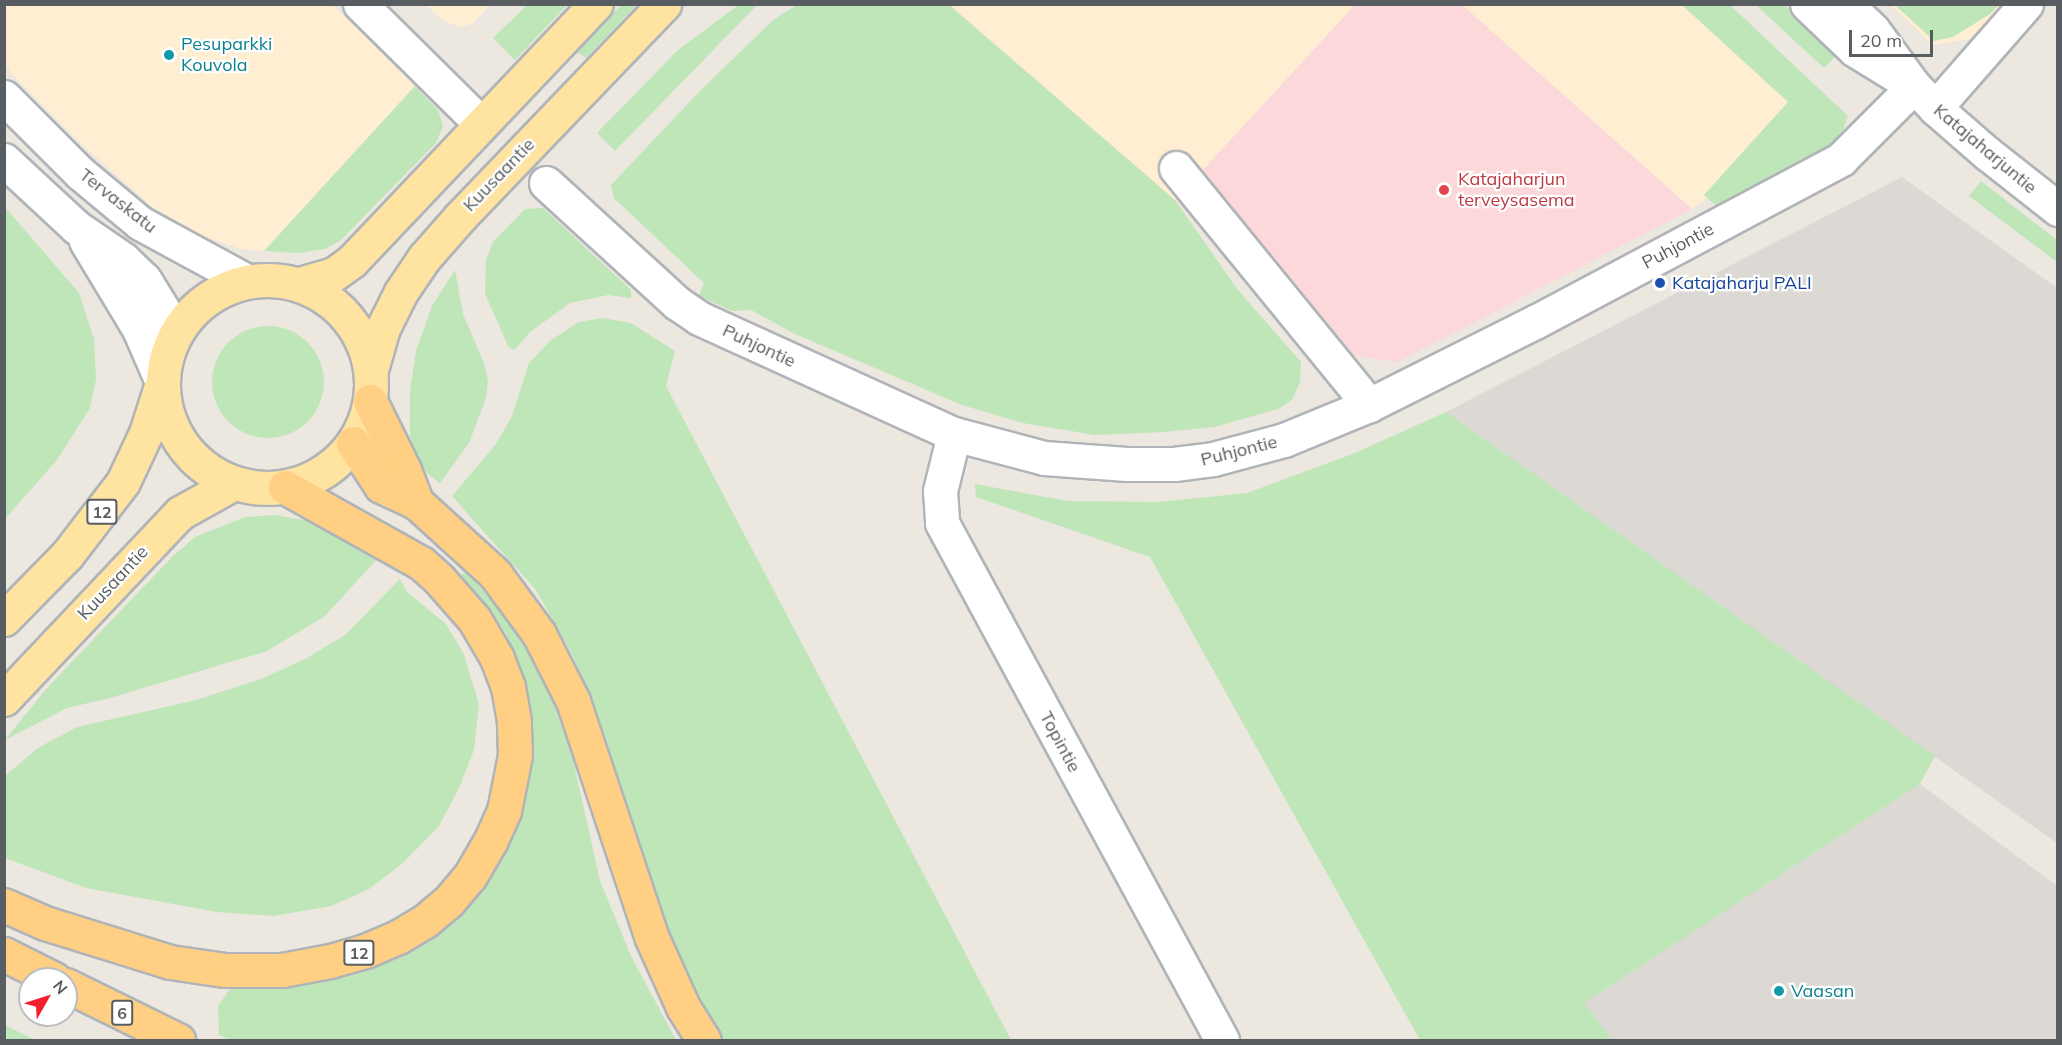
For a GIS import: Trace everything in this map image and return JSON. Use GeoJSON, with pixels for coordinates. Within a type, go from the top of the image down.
{"type":"FeatureCollection","features":[{"type":"Feature","properties":{"kind":"highway"},"geometry":{"type":"LineString","coordinates":[[370,386],[416,502]]}},
{"type":"Feature","properties":{"kind":"highway"},"geometry":{"type":"LineString","coordinates":[[353,443],[381,486],[416,502],[495,574],[539,634],[576,710],[651,936],[683,1007],[704,1041]]}},
{"type":"Feature","properties":{"kind":"highway","name":"12"},"geometry":{"type":"LineString","coordinates":[[4,905],[45,923],[170,962],[225,970],[282,970],[330,961],[365,951],[398,937],[424,921],[448,902],[470,876],[490,842],[504,811],[515,755],[514,721],[508,687],[489,641],[463,605],[421,563],[285,487]]}},
{"type":"Feature","properties":{"kind":"highway"},"geometry":{"type":"LineString","coordinates":[[4,954],[30,967]]}},
{"type":"Feature","properties":{"kind":"highway","name":"6"},"geometry":{"type":"LineString","coordinates":[[78,991],[178,1041]]}},
{"type":"Feature","properties":{"kind":"main road"},"geometry":{"type":"LineString","coordinates":[[299,284],[334,274],[352,261],[596,4]]}},
{"type":"Feature","properties":{"kind":"main road","name":"Kuusaantie"},"geometry":{"type":"LineString","coordinates":[[370,386],[383,328],[401,292],[424,258],[460,217],[664,4]]}},
{"type":"Feature","properties":{"kind":"main road"},"geometry":{"type":"LineString","coordinates":[[282,280],[299,284],[326,297],[347,317],[363,342],[370,386],[364,423],[353,443],[324,472],[285,487],[260,489],[234,483],[214,474],[181,445],[170,425],[164,404],[162,382],[166,356],[176,332],[189,313],[206,298],[226,287],[248,281],[282,280]]}},
{"type":"Feature","properties":{"kind":"main road","name":"12"},"geometry":{"type":"LineString","coordinates":[[4,619],[67,555],[123,482],[146,433],[162,382]]}},
{"type":"Feature","properties":{"kind":"main road","name":"Kuusaantie"},"geometry":{"type":"LineString","coordinates":[[4,699],[180,513],[234,483]]}},
{"type":"Feature","properties":{"kind":"street"},"geometry":{"type":"LineString","coordinates":[[360,4],[468,111]]}},
{"type":"Feature","properties":{"kind":"street","name":"Katajaharjuntie"},"geometry":{"type":"LineString","coordinates":[[1807,4],[1855,50],[1924,97],[1988,154],[2058,210]]}},
{"type":"Feature","properties":{"kind":"street","name":"Katajaharjuntie"},"geometry":{"type":"LineString","coordinates":[[1846,4],[1873,30],[1924,97]]}},
{"type":"Feature","properties":{"kind":"street","name":"Puhjontie"},"geometry":{"type":"LineString","coordinates":[[546,183],[677,303],[699,318],[954,434],[1044,458],[1117,464],[1174,464],[1213,459],[1252,450],[1369,405],[1535,322],[1841,159],[1924,97],[2026,4]]}},
{"type":"Feature","properties":{"kind":"street","name":"Tervaskatu"},"geometry":{"type":"LineString","coordinates":[[4,97],[80,172],[140,223],[248,281]]}},
{"type":"Feature","properties":{"kind":"street"},"geometry":{"type":"LineString","coordinates":[[4,160],[76,227],[123,259],[144,279],[176,332]]}},
{"type":"Feature","properties":{"kind":"street"},"geometry":{"type":"LineString","coordinates":[[1176,168],[1369,405]]}},
{"type":"Feature","properties":{"kind":"street"},"geometry":{"type":"LineString","coordinates":[[76,227],[134,320],[162,382]]}},
{"type":"Feature","properties":{"kind":"street","name":"Topintie"},"geometry":{"type":"LineString","coordinates":[[954,434],[940,490],[942,523],[1221,1041]]}},
{"type":"Feature","properties":{"kind":"shaded area"},"geometry":{"type":"Polygon","coordinates":[[[4,5],[333,5],[415,86],[264,251],[241,249],[200,235],[150,205],[86,148],[11,73],[5,63],[4,5]]]}},
{"type":"Feature","properties":{"kind":"shaded area"},"geometry":{"type":"Polygon","coordinates":[[[426,5],[490,5],[472,24],[460,27],[444,21],[426,5]]]}},
{"type":"Feature","properties":{"kind":"shaded area"},"geometry":{"type":"Polygon","coordinates":[[[950,5],[1355,5],[1175,200],[950,5]]]}},
{"type":"Feature","properties":{"kind":"shaded area","name":"Katajaharjun terveysasema"},"geometry":{"type":"Polygon","coordinates":[[[1355,5],[1462,5],[1692,209],[1398,362],[1355,356],[1202,171],[1355,5]]]}},
{"type":"Feature","properties":{"kind":"shaded area"},"geometry":{"type":"Polygon","coordinates":[[[1462,5],[1691,5],[1815,120],[1692,209],[1462,5]]]}},
{"type":"Feature","properties":{"kind":"shaded area"},"geometry":{"type":"Polygon","coordinates":[[[1891,5],[2004,5],[1975,38],[1933,45],[1891,5]]]}},
{"type":"Feature","properties":{"kind":"shaded area"},"geometry":{"type":"Polygon","coordinates":[[[1902,177],[2057,288],[2057,843],[1446,412],[1902,177]]]}},
{"type":"Feature","properties":{"kind":"shaded area"},"geometry":{"type":"Polygon","coordinates":[[[1920,784],[2057,886],[2057,1040],[1612,1040],[1583,1003],[1920,784]]]}},
{"type":"Feature","properties":{"kind":"green space"},"geometry":{"type":"Polygon","coordinates":[[[528,4],[567,5],[515,60],[493,38],[528,4]]]}},
{"type":"Feature","properties":{"kind":"green space"},"geometry":{"type":"Polygon","coordinates":[[[740,4],[757,5],[615,151],[597,133],[678,50],[740,4]]]}},
{"type":"Feature","properties":{"kind":"green space"},"geometry":{"type":"Polygon","coordinates":[[[621,5],[637,5],[586,58],[577,52],[621,5]]]}},
{"type":"Feature","properties":{"kind":"green space"},"geometry":{"type":"Polygon","coordinates":[[[797,5],[949,5],[1175,200],[1238,290],[1301,362],[1300,382],[1292,400],[1278,409],[1214,427],[1165,432],[1095,435],[1023,423],[962,405],[795,334],[751,310],[732,311],[699,296],[704,283],[614,198],[611,185],[699,92],[773,20],[797,5]]]}},
{"type":"Feature","properties":{"kind":"green space"},"geometry":{"type":"Polygon","coordinates":[[[1682,5],[1730,5],[1848,116],[1844,128],[1831,145],[1719,208],[1704,195],[1788,102],[1682,5]]]}},
{"type":"Feature","properties":{"kind":"green space"},"geometry":{"type":"Polygon","coordinates":[[[1756,5],[1785,5],[1838,54],[1824,68],[1756,5]]]}},
{"type":"Feature","properties":{"kind":"green space"},"geometry":{"type":"Polygon","coordinates":[[[1895,5],[1999,5],[1990,14],[1953,37],[1934,41],[1895,5]]]}},
{"type":"Feature","properties":{"kind":"green space"},"geometry":{"type":"Polygon","coordinates":[[[415,86],[438,110],[443,126],[436,143],[341,240],[325,249],[298,253],[264,251],[415,86]]]}},
{"type":"Feature","properties":{"kind":"green space"},"geometry":{"type":"Polygon","coordinates":[[[1981,181],[2057,240],[2057,262],[1969,196],[1981,181]]]}},
{"type":"Feature","properties":{"kind":"green space"},"geometry":{"type":"Polygon","coordinates":[[[5,207],[79,293],[94,339],[96,379],[90,408],[57,460],[5,519],[5,207]]]}},
{"type":"Feature","properties":{"kind":"green space"},"geometry":{"type":"Polygon","coordinates":[[[543,208],[631,290],[631,298],[608,295],[570,303],[530,332],[515,350],[509,348],[485,294],[486,260],[493,242],[525,209],[543,208]]]}},
{"type":"Feature","properties":{"kind":"green space"},"geometry":{"type":"Polygon","coordinates":[[[455,270],[463,314],[484,363],[488,381],[486,398],[469,443],[440,483],[428,474],[419,462],[410,437],[410,390],[416,351],[432,306],[455,270]]]}},
{"type":"Feature","properties":{"kind":"green space"},"geometry":{"type":"Polygon","coordinates":[[[602,318],[631,323],[675,351],[666,386],[1011,1040],[724,1040],[718,1031],[670,941],[636,841],[606,738],[572,654],[536,590],[452,496],[496,444],[512,416],[529,363],[550,341],[579,322],[602,318]]]}},
{"type":"Feature","properties":{"kind":"green space"},"geometry":{"type":"Polygon","coordinates":[[[268,326],[289,330],[308,342],[320,361],[324,382],[320,403],[308,422],[289,434],[268,438],[247,434],[228,422],[216,403],[212,382],[216,361],[228,342],[247,330],[268,326]]]}},
{"type":"Feature","properties":{"kind":"green space"},"geometry":{"type":"Polygon","coordinates":[[[1446,412],[1935,756],[1920,784],[1584,1003],[1612,1040],[1420,1040],[1150,557],[976,497],[975,484],[1067,501],[1159,502],[1247,493],[1355,453],[1446,412]]]}},
{"type":"Feature","properties":{"kind":"green space"},"geometry":{"type":"Polygon","coordinates":[[[275,515],[304,520],[365,549],[378,558],[325,616],[267,651],[110,698],[67,708],[5,740],[47,688],[173,556],[195,537],[245,517],[275,515]]]}},
{"type":"Feature","properties":{"kind":"green space"},"geometry":{"type":"Polygon","coordinates":[[[466,571],[527,647],[550,693],[572,755],[600,881],[631,956],[676,1040],[231,1040],[219,1035],[218,1006],[230,989],[285,987],[344,977],[387,962],[443,925],[530,722],[525,682],[505,632],[487,606],[460,576],[466,571]]]}},
{"type":"Feature","properties":{"kind":"green space"},"geometry":{"type":"Polygon","coordinates":[[[400,579],[407,592],[445,623],[463,652],[479,704],[474,750],[459,788],[439,826],[403,863],[369,889],[331,906],[274,916],[217,912],[86,888],[5,858],[5,776],[38,748],[77,727],[196,700],[261,679],[307,658],[345,635],[400,579]]]}},
{"type":"Feature","properties":{"kind":"green space"},"geometry":{"type":"Polygon","coordinates":[[[5,1025],[35,1040],[5,1040],[5,1025]]]}},
{"type":"Feature","properties":{"kind":"tunnel"},"geometry":{"type":"LineString","coordinates":[[468,111],[546,183]]}},
{"type":"Feature","properties":{"kind":"place","name":"Pesuparkki Kouvola"},"geometry":{"type":"Point","coordinates":[169,55]}},
{"type":"Feature","properties":{"kind":"place","name":"Katajaharjun terveysasema"},"geometry":{"type":"Point","coordinates":[1444,190]}},
{"type":"Feature","properties":{"kind":"place","name":"Katajaharju PALI"},"geometry":{"type":"Point","coordinates":[1660,283]}},
{"type":"Feature","properties":{"kind":"place","name":"Vaasan"},"geometry":{"type":"Point","coordinates":[1779,991]}}]}
